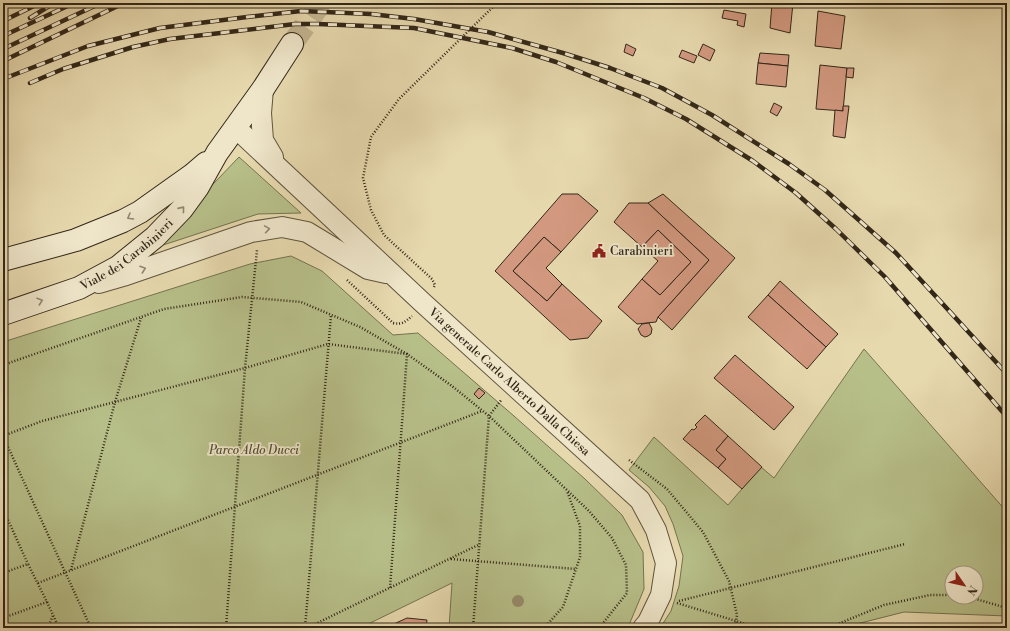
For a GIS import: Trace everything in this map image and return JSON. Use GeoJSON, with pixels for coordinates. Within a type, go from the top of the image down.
{"type":"FeatureCollection","features":[{"type":"Feature","properties":{"kind":"main road","name":"Viale dei Carabinieri"},"geometry":{"type":"LineString","coordinates":[[3,314],[79,288],[118,267],[155,237],[182,209],[198,187],[217,153],[263,89],[292,44]]}},
{"type":"Feature","properties":{"kind":"main road","name":"Viale dei Carabinieri"},"geometry":{"type":"LineString","coordinates":[[3,260],[76,240],[123,222],[140,212],[192,175],[217,153]]}},
{"type":"Feature","properties":{"kind":"street","name":"Via generale Carlo Alberto Dalla Chiesa"},"geometry":{"type":"LineString","coordinates":[[263,89],[261,113],[263,140],[279,168]]}},
{"type":"Feature","properties":{"kind":"street","name":"Via generale Carlo Alberto Dalla Chiesa"},"geometry":{"type":"LineString","coordinates":[[236,128],[392,275],[640,500],[656,530],[666,563],[661,595],[648,622],[643,628]]}},
{"type":"Feature","properties":{"kind":"street"},"geometry":{"type":"LineString","coordinates":[[79,288],[123,276],[251,232],[282,227],[307,232],[368,269],[392,275]]}},
{"type":"Feature","properties":{"kind":"path"},"geometry":{"type":"LineString","coordinates":[[434,290],[435,285],[432,279],[384,235],[371,210],[363,178],[371,137],[399,99],[497,3]]}},
{"type":"Feature","properties":{"kind":"path"},"geometry":{"type":"LineString","coordinates":[[226,628],[245,368],[257,247]]}},
{"type":"Feature","properties":{"kind":"path"},"geometry":{"type":"LineString","coordinates":[[345,278],[393,323],[400,324],[406,322],[412,315]]}},
{"type":"Feature","properties":{"kind":"path"},"geometry":{"type":"LineString","coordinates":[[3,365],[164,309],[242,297],[301,302],[360,327],[407,354],[452,386],[489,416],[590,512],[612,538],[626,565],[627,593],[599,628]]}},
{"type":"Feature","properties":{"kind":"path"},"geometry":{"type":"LineString","coordinates":[[306,628],[331,315]]}},
{"type":"Feature","properties":{"kind":"path"},"geometry":{"type":"LineString","coordinates":[[71,570],[115,402],[141,317]]}},
{"type":"Feature","properties":{"kind":"path"},"geometry":{"type":"LineString","coordinates":[[92,628],[3,436],[42,421],[245,368],[328,344],[407,354]]}},
{"type":"Feature","properties":{"kind":"path"},"geometry":{"type":"LineString","coordinates":[[390,588],[407,354]]}},
{"type":"Feature","properties":{"kind":"path"},"geometry":{"type":"LineString","coordinates":[[473,628],[489,416],[503,398]]}},
{"type":"Feature","properties":{"kind":"path"},"geometry":{"type":"LineString","coordinates":[[38,583],[236,505],[482,411]]}},
{"type":"Feature","properties":{"kind":"path"},"geometry":{"type":"LineString","coordinates":[[629,460],[667,489],[703,532],[730,581],[737,615],[734,628]]}},
{"type":"Feature","properties":{"kind":"path"},"geometry":{"type":"LineString","coordinates":[[544,628],[563,607],[580,557],[580,526],[567,490]]}},
{"type":"Feature","properties":{"kind":"path"},"geometry":{"type":"LineString","coordinates":[[3,509],[59,628]]}},
{"type":"Feature","properties":{"kind":"path"},"geometry":{"type":"LineString","coordinates":[[306,628],[480,544]]}},
{"type":"Feature","properties":{"kind":"path"},"geometry":{"type":"LineString","coordinates":[[759,628],[673,602],[905,544]]}},
{"type":"Feature","properties":{"kind":"path"},"geometry":{"type":"LineString","coordinates":[[449,559],[576,569]]}},
{"type":"Feature","properties":{"kind":"path"},"geometry":{"type":"LineString","coordinates":[[3,574],[28,564]]}},
{"type":"Feature","properties":{"kind":"path"},"geometry":{"type":"LineString","coordinates":[[828,628],[884,605],[930,595],[944,595]]}},
{"type":"Feature","properties":{"kind":"path"},"geometry":{"type":"LineString","coordinates":[[984,601],[1007,608]]}},
{"type":"Feature","properties":{"kind":"path"},"geometry":{"type":"LineString","coordinates":[[3,618],[47,602]]}},
{"type":"Feature","properties":{"kind":"path"},"geometry":{"type":"LineString","coordinates":[[48,628],[53,615]]}},
{"type":"Feature","properties":{"kind":"green space"},"geometry":{"type":"Polygon","coordinates":[[[239,157],[301,213],[258,214],[151,249],[239,157]]]}},
{"type":"Feature","properties":{"kind":"green space","name":"Parco Aldo Ducci"},"geometry":{"type":"Polygon","coordinates":[[[291,256],[322,271],[393,335],[418,333],[585,479],[622,515],[643,552],[644,589],[629,625],[626,628],[449,628],[452,583],[360,628],[3,628],[3,342],[250,264],[291,256]]]}},
{"type":"Feature","properties":{"kind":"green space"},"geometry":{"type":"Polygon","coordinates":[[[864,349],[1007,512],[1007,616],[904,612],[841,628],[660,628],[671,611],[679,586],[683,556],[673,524],[665,506],[649,487],[629,470],[654,437],[728,505],[761,467],[774,478],[864,349]]]}},
{"type":"Feature","properties":{"kind":"building"},"geometry":{"type":"Polygon","coordinates":[[[723,3],[734,3],[732,7],[723,3]]]}},
{"type":"Feature","properties":{"kind":"building"},"geometry":{"type":"Polygon","coordinates":[[[772,3],[793,3],[790,33],[770,28],[772,3]]]}},
{"type":"Feature","properties":{"kind":"building"},"geometry":{"type":"Polygon","coordinates":[[[724,10],[746,14],[744,27],[737,25],[738,21],[722,18],[724,10]]]}},
{"type":"Feature","properties":{"kind":"building"},"geometry":{"type":"Polygon","coordinates":[[[818,11],[845,16],[841,49],[815,46],[818,11]]]}},
{"type":"Feature","properties":{"kind":"building"},"geometry":{"type":"Polygon","coordinates":[[[626,44],[636,49],[633,56],[624,52],[626,44]]]}},
{"type":"Feature","properties":{"kind":"building"},"geometry":{"type":"Polygon","coordinates":[[[703,44],[715,50],[710,61],[698,55],[703,44]]]}},
{"type":"Feature","properties":{"kind":"building"},"geometry":{"type":"Polygon","coordinates":[[[682,50],[697,56],[694,63],[679,57],[682,50]]]}},
{"type":"Feature","properties":{"kind":"building"},"geometry":{"type":"Polygon","coordinates":[[[760,53],[789,55],[788,66],[758,63],[760,53]]]}},
{"type":"Feature","properties":{"kind":"building"},"geometry":{"type":"Polygon","coordinates":[[[758,63],[788,66],[786,87],[756,84],[758,63]]]}},
{"type":"Feature","properties":{"kind":"building"},"geometry":{"type":"Polygon","coordinates":[[[820,65],[847,68],[843,111],[816,109],[820,65]]]}},
{"type":"Feature","properties":{"kind":"building"},"geometry":{"type":"Polygon","coordinates":[[[847,68],[854,68],[853,78],[846,77],[847,68]]]}},
{"type":"Feature","properties":{"kind":"building"},"geometry":{"type":"Polygon","coordinates":[[[774,103],[782,107],[777,116],[770,112],[774,103]]]}},
{"type":"Feature","properties":{"kind":"building"},"geometry":{"type":"Polygon","coordinates":[[[843,106],[849,106],[845,138],[833,136],[835,110],[843,111],[843,106]]]}},
{"type":"Feature","properties":{"kind":"building"},"geometry":{"type":"Polygon","coordinates":[[[562,194],[578,194],[598,211],[561,252],[544,237],[513,271],[547,301],[562,284],[602,321],[588,338],[570,340],[495,271],[562,194]]]}},
{"type":"Feature","properties":{"kind":"building"},"geometry":{"type":"Polygon","coordinates":[[[663,194],[735,258],[672,330],[658,317],[709,260],[648,203],[663,194]]]}},
{"type":"Feature","properties":{"kind":"building"},"geometry":{"type":"Polygon","coordinates":[[[629,203],[648,203],[709,260],[658,317],[656,322],[637,324],[618,307],[642,279],[660,295],[691,262],[658,230],[642,247],[614,222],[629,203]]]}},
{"type":"Feature","properties":{"kind":"building"},"geometry":{"type":"Polygon","coordinates":[[[658,230],[691,262],[660,295],[642,279],[658,261],[642,247],[658,230]]]}},
{"type":"Feature","properties":{"kind":"building"},"geometry":{"type":"Polygon","coordinates":[[[544,237],[561,252],[546,268],[562,284],[547,301],[513,271],[544,237]]]}},
{"type":"Feature","properties":{"kind":"building"},"geometry":{"type":"Polygon","coordinates":[[[780,281],[838,334],[826,347],[768,295],[780,281]]]}},
{"type":"Feature","properties":{"kind":"building"},"geometry":{"type":"Polygon","coordinates":[[[768,295],[826,347],[807,369],[748,317],[768,295]]]}},
{"type":"Feature","properties":{"kind":"building"},"geometry":{"type":"Polygon","coordinates":[[[649,323],[652,329],[651,334],[645,337],[641,335],[638,329],[642,324],[649,323]]]}},
{"type":"Feature","properties":{"kind":"building"},"geometry":{"type":"Polygon","coordinates":[[[735,355],[794,407],[774,430],[714,378],[735,355]]]}},
{"type":"Feature","properties":{"kind":"building"},"geometry":{"type":"Polygon","coordinates":[[[479,388],[485,393],[479,399],[474,394],[479,388]]]}},
{"type":"Feature","properties":{"kind":"building"},"geometry":{"type":"Polygon","coordinates":[[[705,415],[728,436],[716,450],[726,459],[718,468],[683,439],[692,429],[694,430],[697,427],[695,425],[705,415]]]}},
{"type":"Feature","properties":{"kind":"building"},"geometry":{"type":"Polygon","coordinates":[[[728,436],[762,467],[742,489],[718,468],[726,459],[716,450],[728,436]]]}},
{"type":"Feature","properties":{"kind":"building"},"geometry":{"type":"Polygon","coordinates":[[[407,618],[427,620],[426,628],[385,628],[407,618]]]}},
{"type":"Feature","properties":{"kind":"tunnel"},"geometry":{"type":"LineString","coordinates":[[292,44],[321,3]]}},
{"type":"Feature","properties":{"kind":"railway"},"geometry":{"type":"LineString","coordinates":[[3,21],[40,3]]}},
{"type":"Feature","properties":{"kind":"railway"},"geometry":{"type":"LineString","coordinates":[[30,18],[54,3]]}},
{"type":"Feature","properties":{"kind":"railway"},"geometry":{"type":"LineString","coordinates":[[3,36],[74,3]]}},
{"type":"Feature","properties":{"kind":"railway"},"geometry":{"type":"LineString","coordinates":[[3,49],[101,3]]}},
{"type":"Feature","properties":{"kind":"railway"},"geometry":{"type":"LineString","coordinates":[[3,61],[124,3]]}},
{"type":"Feature","properties":{"kind":"railway"},"geometry":{"type":"LineString","coordinates":[[3,79],[88,46],[160,28],[301,11],[371,14],[414,19],[488,32],[563,53],[610,68],[662,88],[712,115],[789,164],[825,190],[896,253],[1007,374]]}},
{"type":"Feature","properties":{"kind":"railway"},"geometry":{"type":"LineString","coordinates":[[30,83],[63,69],[133,47],[170,39],[295,24],[414,28],[512,48],[556,62],[644,98],[686,119],[753,161],[796,193],[836,229],[885,277],[1007,417]]}},
{"type":"Feature","properties":{"kind":"place","name":"Carabinieri"},"geometry":{"type":"Point","coordinates":[599,251]}}]}
